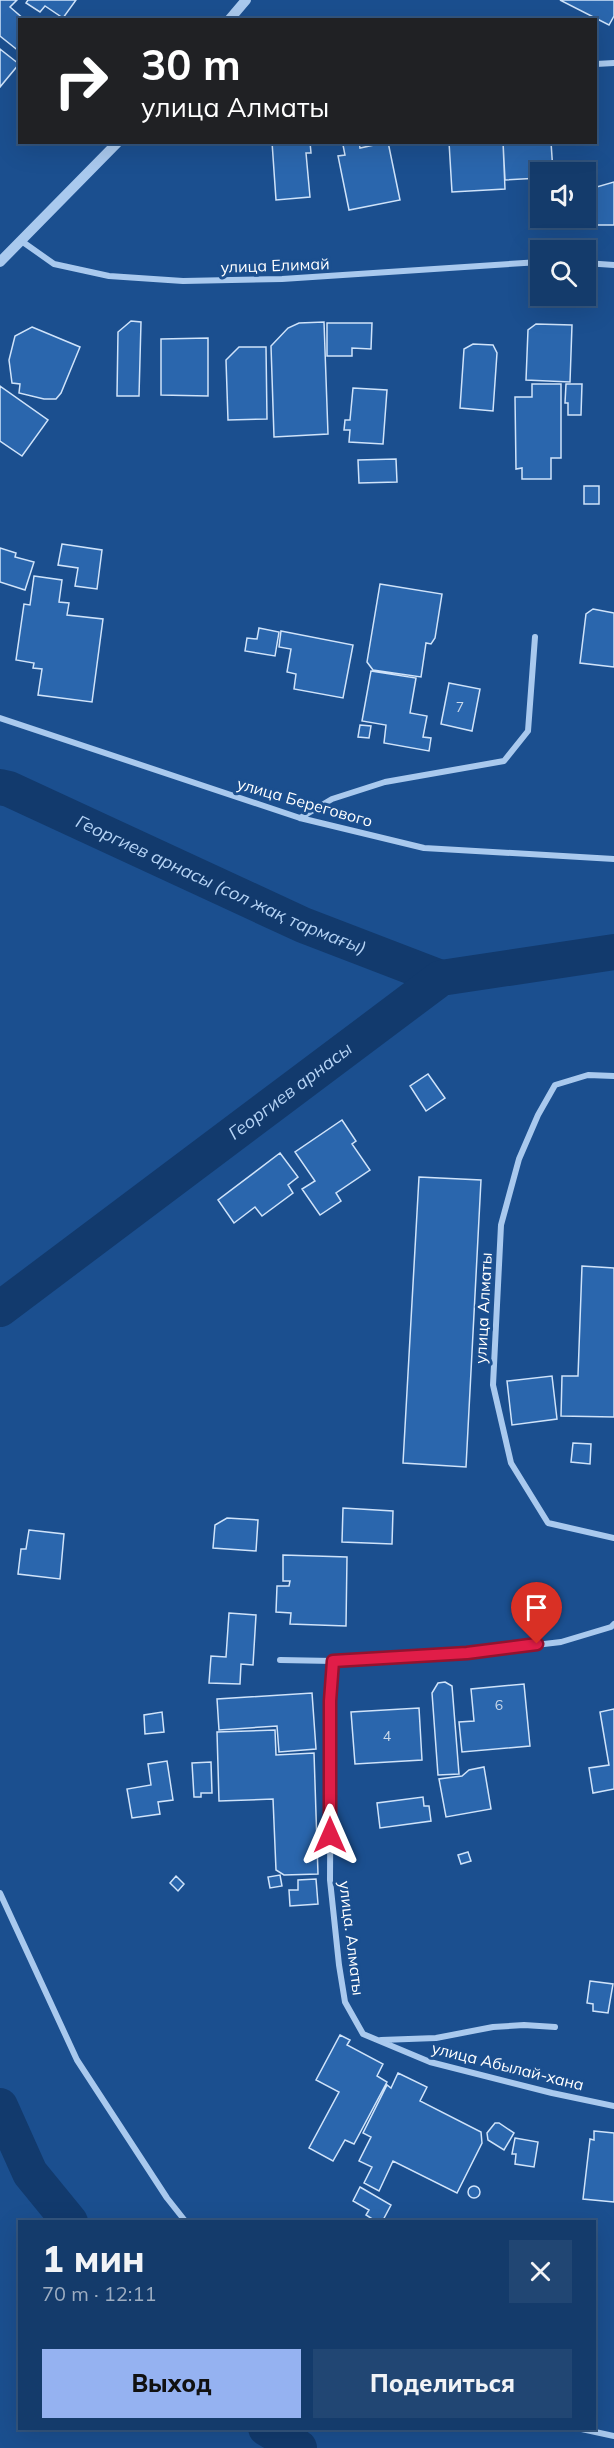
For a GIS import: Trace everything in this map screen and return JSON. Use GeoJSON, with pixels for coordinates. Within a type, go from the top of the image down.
{"type":"FeatureCollection","features":[{"type":"Feature","properties":{"kind":"street"},"geometry":{"type":"LineString","coordinates":[[231,18],[246,0]]}},
{"type":"Feature","properties":{"kind":"street"},"geometry":{"type":"LineString","coordinates":[[597,64],[614,63]]}},
{"type":"Feature","properties":{"kind":"street"},"geometry":{"type":"LineString","coordinates":[[0,262],[116,144]]}},
{"type":"Feature","properties":{"kind":"street","name":"улица Елимай"},"geometry":{"type":"LineString","coordinates":[[20,240],[54,264],[110,276],[183,281],[282,279],[530,263]]}},
{"type":"Feature","properties":{"kind":"street"},"geometry":{"type":"LineString","coordinates":[[596,264],[614,265]]}},
{"type":"Feature","properties":{"kind":"street"},"geometry":{"type":"LineString","coordinates":[[300,818],[332,799],[385,782],[504,761],[528,731],[535,638]]}},
{"type":"Feature","properties":{"kind":"street","name":"улица Берегового"},"geometry":{"type":"LineString","coordinates":[[0,718],[300,818],[424,848],[614,859]]}},
{"type":"Feature","properties":{"kind":"street","name":"улица Алматы"},"geometry":{"type":"LineString","coordinates":[[614,1076],[588,1075],[555,1085],[538,1115],[519,1159],[501,1225],[493,1385],[511,1462],[548,1523],[614,1538]]}},
{"type":"Feature","properties":{"kind":"street"},"geometry":{"type":"LineString","coordinates":[[280,1659],[333,1661],[467,1653],[561,1642],[611,1627],[614,1624]]}},
{"type":"Feature","properties":{"kind":"street","name":"улица. Алматы"},"geometry":{"type":"LineString","coordinates":[[333,1661],[330,1701],[330,1880],[345,2002],[363,2034]]}},
{"type":"Feature","properties":{"kind":"street"},"geometry":{"type":"LineString","coordinates":[[0,1893],[77,2060],[167,2198],[184,2220]]}},
{"type":"Feature","properties":{"kind":"street"},"geometry":{"type":"LineString","coordinates":[[377,2040],[436,2037],[493,2026],[555,2027]]}},
{"type":"Feature","properties":{"kind":"street","name":"улица Абылай-хана"},"geometry":{"type":"LineString","coordinates":[[363,2034],[430,2062],[614,2106]]}},
{"type":"Feature","properties":{"kind":"street"},"geometry":{"type":"LineString","coordinates":[[586,2430],[614,2436]]}},
{"type":"Feature","properties":{"kind":"building"},"geometry":{"type":"Polygon","coordinates":[[[0,0],[17,0],[10,7],[23,18],[18,18],[18,50],[0,36],[0,0]]]}},
{"type":"Feature","properties":{"kind":"building"},"geometry":{"type":"Polygon","coordinates":[[[28,0],[76,0],[63,18],[45,6],[40,12],[26,3],[28,0]]]}},
{"type":"Feature","properties":{"kind":"building"},"geometry":{"type":"Polygon","coordinates":[[[560,0],[614,0],[614,16],[609,25],[560,0]]]}},
{"type":"Feature","properties":{"kind":"building"},"geometry":{"type":"Polygon","coordinates":[[[0,49],[18,65],[0,87],[0,49]]]}},
{"type":"Feature","properties":{"kind":"building"},"geometry":{"type":"Polygon","coordinates":[[[272,144],[310,144],[311,153],[306,153],[310,197],[276,200],[272,144]]]}},
{"type":"Feature","properties":{"kind":"building"},"geometry":{"type":"Polygon","coordinates":[[[359,144],[360,148],[388,144],[400,200],[349,210],[338,156],[345,155],[343,145],[359,144]]]}},
{"type":"Feature","properties":{"kind":"building"},"geometry":{"type":"Polygon","coordinates":[[[449,144],[503,144],[505,189],[452,192],[449,144]]]}},
{"type":"Feature","properties":{"kind":"building"},"geometry":{"type":"Polygon","coordinates":[[[503,144],[551,144],[552,162],[530,162],[530,179],[505,180],[503,144]]]}},
{"type":"Feature","properties":{"kind":"building"},"geometry":{"type":"Polygon","coordinates":[[[614,182],[614,225],[596,225],[596,187],[614,182]]]}},
{"type":"Feature","properties":{"kind":"building"},"geometry":{"type":"Polygon","coordinates":[[[131,321],[141,322],[139,396],[117,396],[118,332],[131,321]]]}},
{"type":"Feature","properties":{"kind":"building"},"geometry":{"type":"Polygon","coordinates":[[[324,322],[328,434],[274,437],[271,346],[288,328],[299,323],[324,322]]]}},
{"type":"Feature","properties":{"kind":"building"},"geometry":{"type":"Polygon","coordinates":[[[327,323],[372,323],[371,349],[352,348],[352,356],[327,356],[327,323]]]}},
{"type":"Feature","properties":{"kind":"building"},"geometry":{"type":"Polygon","coordinates":[[[536,324],[572,325],[570,382],[526,380],[528,330],[536,324]]]}},
{"type":"Feature","properties":{"kind":"building"},"geometry":{"type":"Polygon","coordinates":[[[32,327],[80,347],[61,393],[56,399],[44,399],[19,393],[20,384],[12,383],[9,360],[15,336],[32,327]]]}},
{"type":"Feature","properties":{"kind":"building"},"geometry":{"type":"Polygon","coordinates":[[[208,338],[208,396],[161,395],[161,339],[208,338]]]}},
{"type":"Feature","properties":{"kind":"building"},"geometry":{"type":"Polygon","coordinates":[[[473,344],[493,345],[497,353],[493,411],[460,408],[464,349],[473,344]]]}},
{"type":"Feature","properties":{"kind":"building"},"geometry":{"type":"Polygon","coordinates":[[[239,347],[266,347],[267,419],[228,420],[226,360],[239,347]]]}},
{"type":"Feature","properties":{"kind":"building"},"geometry":{"type":"Polygon","coordinates":[[[532,384],[561,384],[561,458],[551,458],[551,479],[522,479],[522,468],[516,469],[515,397],[532,397],[532,384]]]}},
{"type":"Feature","properties":{"kind":"building"},"geometry":{"type":"Polygon","coordinates":[[[566,384],[582,384],[581,415],[568,415],[568,403],[565,403],[566,384]]]}},
{"type":"Feature","properties":{"kind":"building"},"geometry":{"type":"Polygon","coordinates":[[[0,386],[48,420],[22,456],[0,441],[0,386]]]}},
{"type":"Feature","properties":{"kind":"building"},"geometry":{"type":"Polygon","coordinates":[[[353,388],[387,390],[383,444],[349,442],[350,430],[344,430],[345,420],[350,420],[353,388]]]}},
{"type":"Feature","properties":{"kind":"building"},"geometry":{"type":"Polygon","coordinates":[[[396,459],[397,482],[359,483],[358,460],[396,459]]]}},
{"type":"Feature","properties":{"kind":"building"},"geometry":{"type":"Polygon","coordinates":[[[584,486],[599,486],[599,504],[584,504],[584,486]]]}},
{"type":"Feature","properties":{"kind":"building"},"geometry":{"type":"Polygon","coordinates":[[[62,544],[102,550],[97,589],[75,586],[78,568],[58,565],[62,544]]]}},
{"type":"Feature","properties":{"kind":"building"},"geometry":{"type":"Polygon","coordinates":[[[0,548],[16,553],[15,557],[34,562],[25,590],[0,582],[0,548]]]}},
{"type":"Feature","properties":{"kind":"building"},"geometry":{"type":"Polygon","coordinates":[[[34,576],[62,580],[59,602],[69,603],[67,615],[103,619],[92,702],[38,695],[42,669],[33,668],[34,663],[16,660],[24,604],[30,605],[34,576]]]}},
{"type":"Feature","properties":{"kind":"building"},"geometry":{"type":"Polygon","coordinates":[[[380,584],[442,594],[435,638],[431,644],[426,643],[421,677],[373,670],[367,662],[380,584]]]}},
{"type":"Feature","properties":{"kind":"building"},"geometry":{"type":"Polygon","coordinates":[[[593,609],[614,613],[614,667],[580,663],[586,614],[593,609]]]}},
{"type":"Feature","properties":{"kind":"building"},"geometry":{"type":"Polygon","coordinates":[[[259,628],[279,632],[275,656],[245,651],[247,638],[257,639],[259,628]]]}},
{"type":"Feature","properties":{"kind":"building"},"geometry":{"type":"Polygon","coordinates":[[[281,631],[353,645],[343,698],[294,689],[296,674],[287,672],[291,649],[279,647],[281,631]]]}},
{"type":"Feature","properties":{"kind":"building"},"geometry":{"type":"Polygon","coordinates":[[[371,671],[416,678],[410,713],[427,716],[423,737],[431,738],[429,751],[384,743],[386,725],[362,721],[371,671]]]}},
{"type":"Feature","properties":{"kind":"building"},"geometry":{"type":"Polygon","coordinates":[[[449,683],[480,689],[472,731],[441,724],[449,683]]]}},
{"type":"Feature","properties":{"kind":"building"},"geometry":{"type":"Polygon","coordinates":[[[360,725],[371,726],[369,738],[358,737],[360,725]]]}},
{"type":"Feature","properties":{"kind":"building"},"geometry":{"type":"Polygon","coordinates":[[[428,1074],[445,1098],[426,1111],[410,1086],[428,1074]]]}},
{"type":"Feature","properties":{"kind":"building"},"geometry":{"type":"Polygon","coordinates":[[[342,1120],[356,1141],[352,1144],[370,1170],[336,1193],[341,1201],[320,1215],[302,1189],[315,1181],[295,1152],[342,1120]]]}},
{"type":"Feature","properties":{"kind":"building"},"geometry":{"type":"Polygon","coordinates":[[[280,1153],[298,1177],[288,1185],[293,1193],[262,1216],[255,1207],[234,1223],[218,1200],[280,1153]]]}},
{"type":"Feature","properties":{"kind":"building"},"geometry":{"type":"Polygon","coordinates":[[[419,1177],[481,1180],[466,1467],[403,1463],[419,1177]]]}},
{"type":"Feature","properties":{"kind":"building"},"geometry":{"type":"Polygon","coordinates":[[[582,1266],[614,1268],[614,1417],[561,1416],[562,1376],[578,1376],[582,1266]]]}},
{"type":"Feature","properties":{"kind":"building"},"geometry":{"type":"Polygon","coordinates":[[[552,1376],[557,1419],[512,1425],[507,1381],[552,1376]]]}},
{"type":"Feature","properties":{"kind":"building"},"geometry":{"type":"Polygon","coordinates":[[[573,1443],[591,1444],[590,1464],[571,1462],[573,1443]]]}},
{"type":"Feature","properties":{"kind":"building"},"geometry":{"type":"Polygon","coordinates":[[[343,1508],[393,1511],[392,1544],[342,1542],[343,1508]]]}},
{"type":"Feature","properties":{"kind":"building"},"geometry":{"type":"Polygon","coordinates":[[[227,1518],[258,1520],[256,1551],[213,1548],[215,1525],[227,1518]]]}},
{"type":"Feature","properties":{"kind":"building"},"geometry":{"type":"Polygon","coordinates":[[[29,1530],[64,1534],[60,1579],[18,1574],[21,1549],[26,1549],[29,1530]]]}},
{"type":"Feature","properties":{"kind":"building"},"geometry":{"type":"Polygon","coordinates":[[[283,1555],[347,1557],[346,1626],[290,1624],[291,1613],[276,1612],[277,1586],[289,1586],[290,1581],[283,1581],[283,1555]]]}},
{"type":"Feature","properties":{"kind":"building"},"geometry":{"type":"Polygon","coordinates":[[[229,1613],[256,1615],[253,1665],[241,1664],[240,1684],[209,1683],[211,1656],[226,1657],[229,1613]]]}},
{"type":"Feature","properties":{"kind":"building"},"geometry":{"type":"Polygon","coordinates":[[[445,1682],[452,1686],[459,1774],[438,1775],[432,1693],[438,1683],[445,1682]]]}},
{"type":"Feature","properties":{"kind":"building"},"geometry":{"type":"Polygon","coordinates":[[[524,1684],[530,1746],[462,1752],[459,1722],[474,1721],[471,1689],[524,1684]]]}},
{"type":"Feature","properties":{"kind":"building"},"geometry":{"type":"Polygon","coordinates":[[[312,1693],[316,1749],[279,1752],[277,1726],[219,1730],[217,1699],[312,1693]]]}},
{"type":"Feature","properties":{"kind":"building"},"geometry":{"type":"Polygon","coordinates":[[[419,1708],[422,1760],[355,1764],[351,1712],[419,1708]]]}},
{"type":"Feature","properties":{"kind":"building"},"geometry":{"type":"Polygon","coordinates":[[[614,1709],[614,1789],[593,1793],[589,1768],[609,1765],[600,1712],[614,1709]]]}},
{"type":"Feature","properties":{"kind":"building"},"geometry":{"type":"Polygon","coordinates":[[[162,1712],[164,1732],[145,1734],[144,1715],[162,1712]]]}},
{"type":"Feature","properties":{"kind":"building"},"geometry":{"type":"Polygon","coordinates":[[[275,1730],[276,1755],[314,1753],[318,1874],[284,1875],[276,1870],[273,1799],[219,1801],[217,1732],[275,1730]]]}},
{"type":"Feature","properties":{"kind":"building"},"geometry":{"type":"Polygon","coordinates":[[[167,1761],[173,1800],[158,1802],[160,1814],[132,1818],[127,1789],[151,1785],[148,1764],[167,1761]]]}},
{"type":"Feature","properties":{"kind":"building"},"geometry":{"type":"Polygon","coordinates":[[[211,1762],[212,1793],[201,1793],[201,1797],[194,1797],[192,1763],[211,1762]]]}},
{"type":"Feature","properties":{"kind":"building"},"geometry":{"type":"Polygon","coordinates":[[[484,1767],[491,1809],[446,1817],[439,1779],[462,1776],[469,1770],[484,1767]]]}},
{"type":"Feature","properties":{"kind":"building"},"geometry":{"type":"Polygon","coordinates":[[[423,1797],[424,1806],[429,1806],[431,1821],[380,1828],[377,1803],[423,1797]]]}},
{"type":"Feature","properties":{"kind":"building"},"geometry":{"type":"Polygon","coordinates":[[[468,1852],[471,1861],[461,1864],[458,1855],[468,1852]]]}},
{"type":"Feature","properties":{"kind":"building"},"geometry":{"type":"Polygon","coordinates":[[[280,1875],[282,1886],[270,1888],[268,1877],[280,1875]]]}},
{"type":"Feature","properties":{"kind":"building"},"geometry":{"type":"Polygon","coordinates":[[[176,1876],[184,1884],[178,1891],[170,1883],[176,1876]]]}},
{"type":"Feature","properties":{"kind":"building"},"geometry":{"type":"Polygon","coordinates":[[[316,1879],[318,1904],[290,1906],[289,1890],[298,1890],[298,1880],[316,1879]]]}},
{"type":"Feature","properties":{"kind":"building"},"geometry":{"type":"Polygon","coordinates":[[[590,1981],[613,1984],[608,2013],[593,2011],[593,2004],[587,2003],[590,1981]]]}},
{"type":"Feature","properties":{"kind":"building"},"geometry":{"type":"Polygon","coordinates":[[[340,2035],[350,2040],[347,2045],[383,2064],[377,2076],[387,2082],[354,2144],[345,2140],[333,2161],[309,2148],[339,2092],[316,2080],[340,2035]]]}},
{"type":"Feature","properties":{"kind":"building"},"geometry":{"type":"Polygon","coordinates":[[[398,2073],[427,2087],[420,2101],[481,2132],[482,2143],[457,2193],[393,2161],[379,2191],[364,2183],[372,2167],[359,2161],[371,2137],[363,2133],[387,2085],[391,2088],[398,2073]]]}},
{"type":"Feature","properties":{"kind":"building"},"geometry":{"type":"Polygon","coordinates":[[[495,2123],[499,2123],[514,2133],[504,2150],[488,2140],[487,2133],[495,2123]]]}},
{"type":"Feature","properties":{"kind":"building"},"geometry":{"type":"Polygon","coordinates":[[[594,2131],[614,2133],[614,2202],[583,2199],[590,2139],[594,2140],[594,2131]]]}},
{"type":"Feature","properties":{"kind":"building"},"geometry":{"type":"Polygon","coordinates":[[[515,2138],[538,2142],[534,2167],[515,2164],[516,2154],[512,2154],[515,2138]]]}},
{"type":"Feature","properties":{"kind":"building"},"geometry":{"type":"Polygon","coordinates":[[[476,2186],[480,2192],[476,2198],[472,2198],[468,2190],[476,2186]]]}},
{"type":"Feature","properties":{"kind":"building"},"geometry":{"type":"Polygon","coordinates":[[[360,2187],[391,2205],[383,2220],[374,2220],[366,2215],[369,2210],[353,2201],[360,2187]]]}},
{"type":"Feature","properties":{"kind":"waterway","name":"Георгиев арнасы (сол жақ тармағы)"},"geometry":{"type":"LineString","coordinates":[[0,787],[9,789],[303,925],[441,978]]}},
{"type":"Feature","properties":{"kind":"waterway","name":"Георгиев арнасы"},"geometry":{"type":"LineString","coordinates":[[0,1309],[441,978],[614,952]]}},
{"type":"Feature","properties":{"kind":"waterway"},"geometry":{"type":"LineString","coordinates":[[0,2106],[30,2173],[68,2220]]}},
{"type":"Feature","properties":{"kind":"waterway"},"geometry":{"type":"LineString","coordinates":[[269,2430],[299,2448]]}},
{"type":"Feature","properties":{"kind":"route"},"geometry":{"type":"LineString","coordinates":[[330,1835],[330,1701],[333,1661],[467,1653],[537,1644]]}}]}
